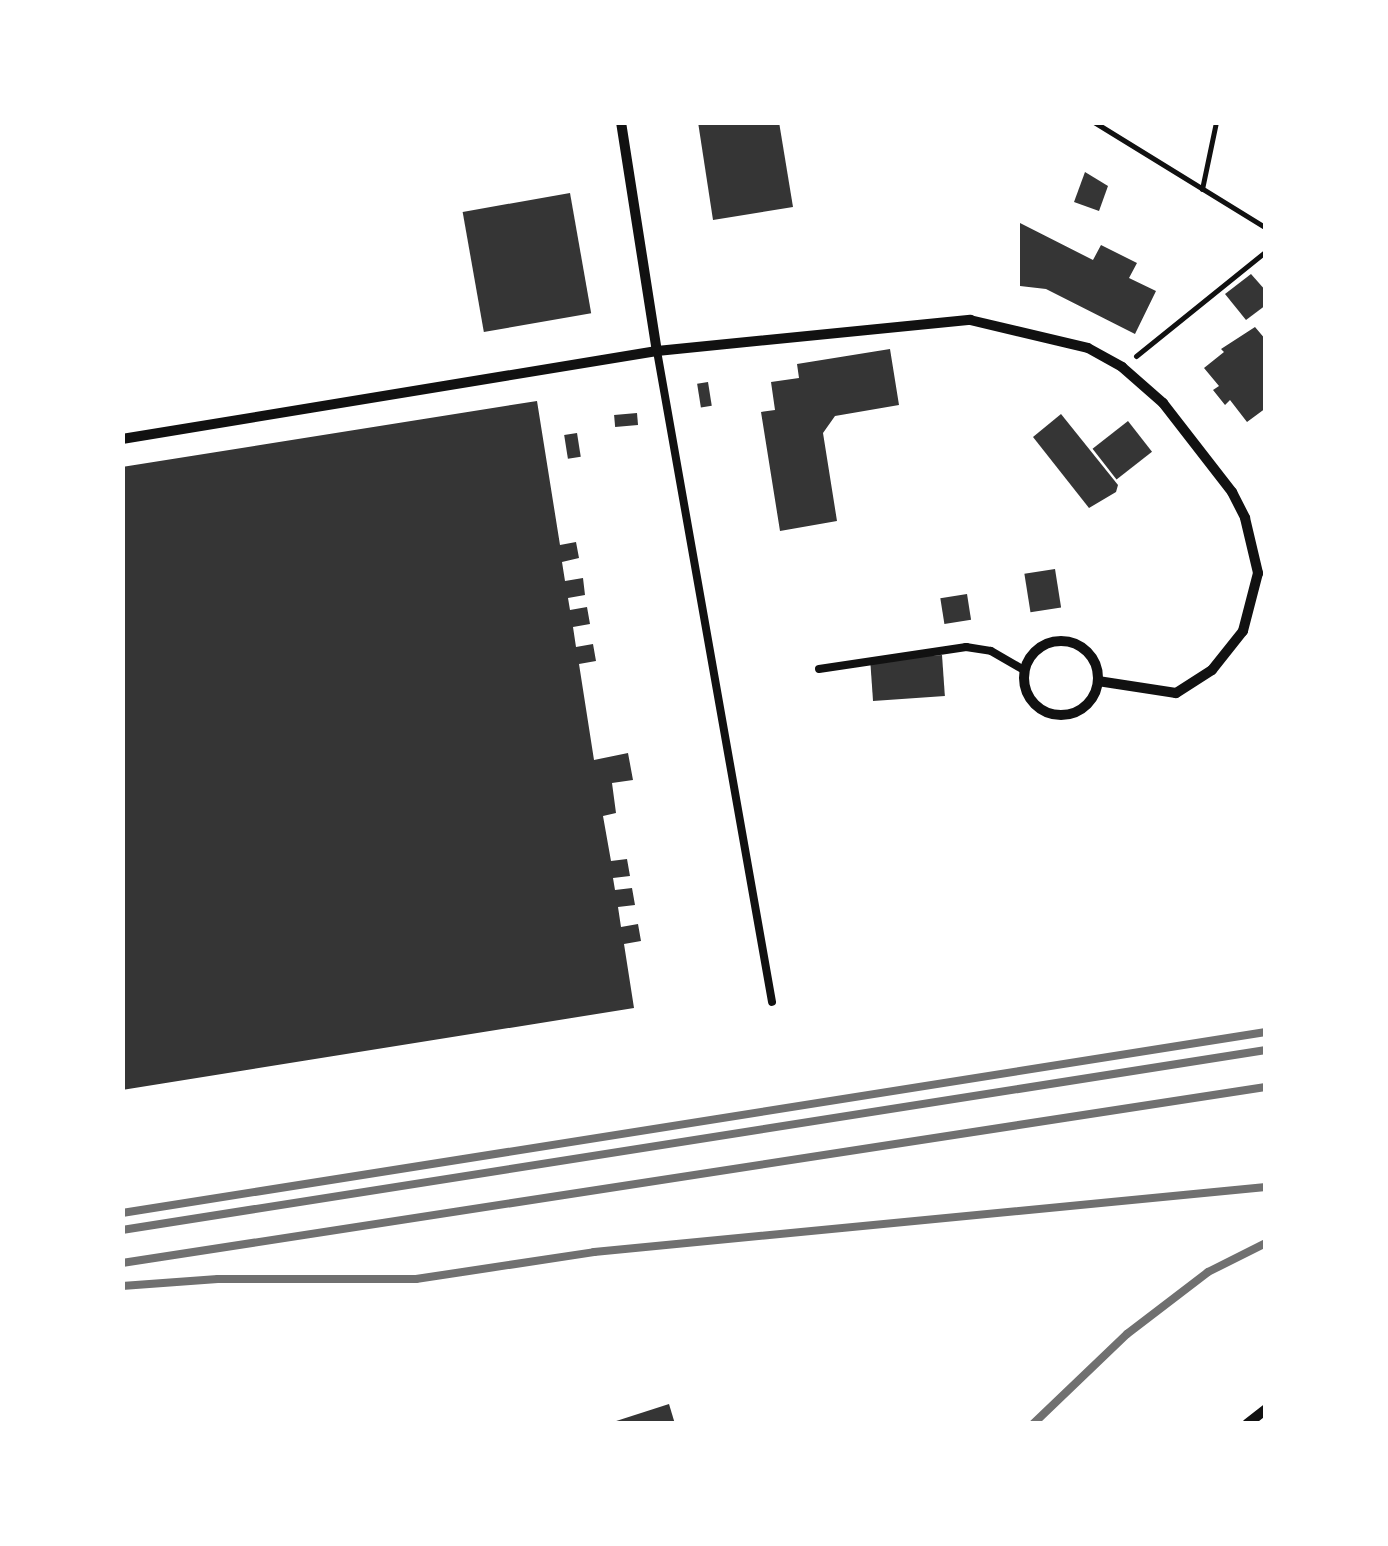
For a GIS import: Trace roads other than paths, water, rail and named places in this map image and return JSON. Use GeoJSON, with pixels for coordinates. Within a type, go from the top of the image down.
{"type":"FeatureCollection","features":[{"type":"Feature","properties":{"kind":"street"},"geometry":{"type":"LineString","coordinates":[[622,122],[658,351]]}},
{"type":"Feature","properties":{"kind":"street"},"geometry":{"type":"LineString","coordinates":[[122,439],[658,351],[970,320],[1088,348],[1122,367],[1163,403],[1232,492],[1246,518],[1258,573],[1243,630],[1212,670],[1176,693],[1098,681]]}},
{"type":"Feature","properties":{"kind":"street"},"geometry":{"type":"LineString","coordinates":[[1069,642],[1089,654],[1098,681],[1085,706],[1058,716],[1032,703],[1024,687],[1024,670],[1041,646],[1069,642]]}},
{"type":"Feature","properties":{"kind":"street"},"geometry":{"type":"LineString","coordinates":[[1247,1424],[1266,1410]]}},
{"type":"Feature","properties":{"kind":"lane"},"geometry":{"type":"LineString","coordinates":[[658,351],[772,1002]]}},
{"type":"Feature","properties":{"kind":"lane"},"geometry":{"type":"LineString","coordinates":[[820,669],[966,647],[991,651],[1024,670]]}},
{"type":"Feature","properties":{"kind":"railway"},"geometry":{"type":"LineString","coordinates":[[122,1213],[1266,1032]]}},
{"type":"Feature","properties":{"kind":"railway"},"geometry":{"type":"LineString","coordinates":[[122,1230],[1266,1050]]}},
{"type":"Feature","properties":{"kind":"railway"},"geometry":{"type":"LineString","coordinates":[[122,1263],[1266,1087]]}},
{"type":"Feature","properties":{"kind":"railway"},"geometry":{"type":"LineString","coordinates":[[122,1286],[218,1279],[416,1279],[594,1252],[1266,1187]]}},
{"type":"Feature","properties":{"kind":"railway"},"geometry":{"type":"LineString","coordinates":[[1033,1424],[1127,1334],[1208,1272],[1266,1243]]}}]}
